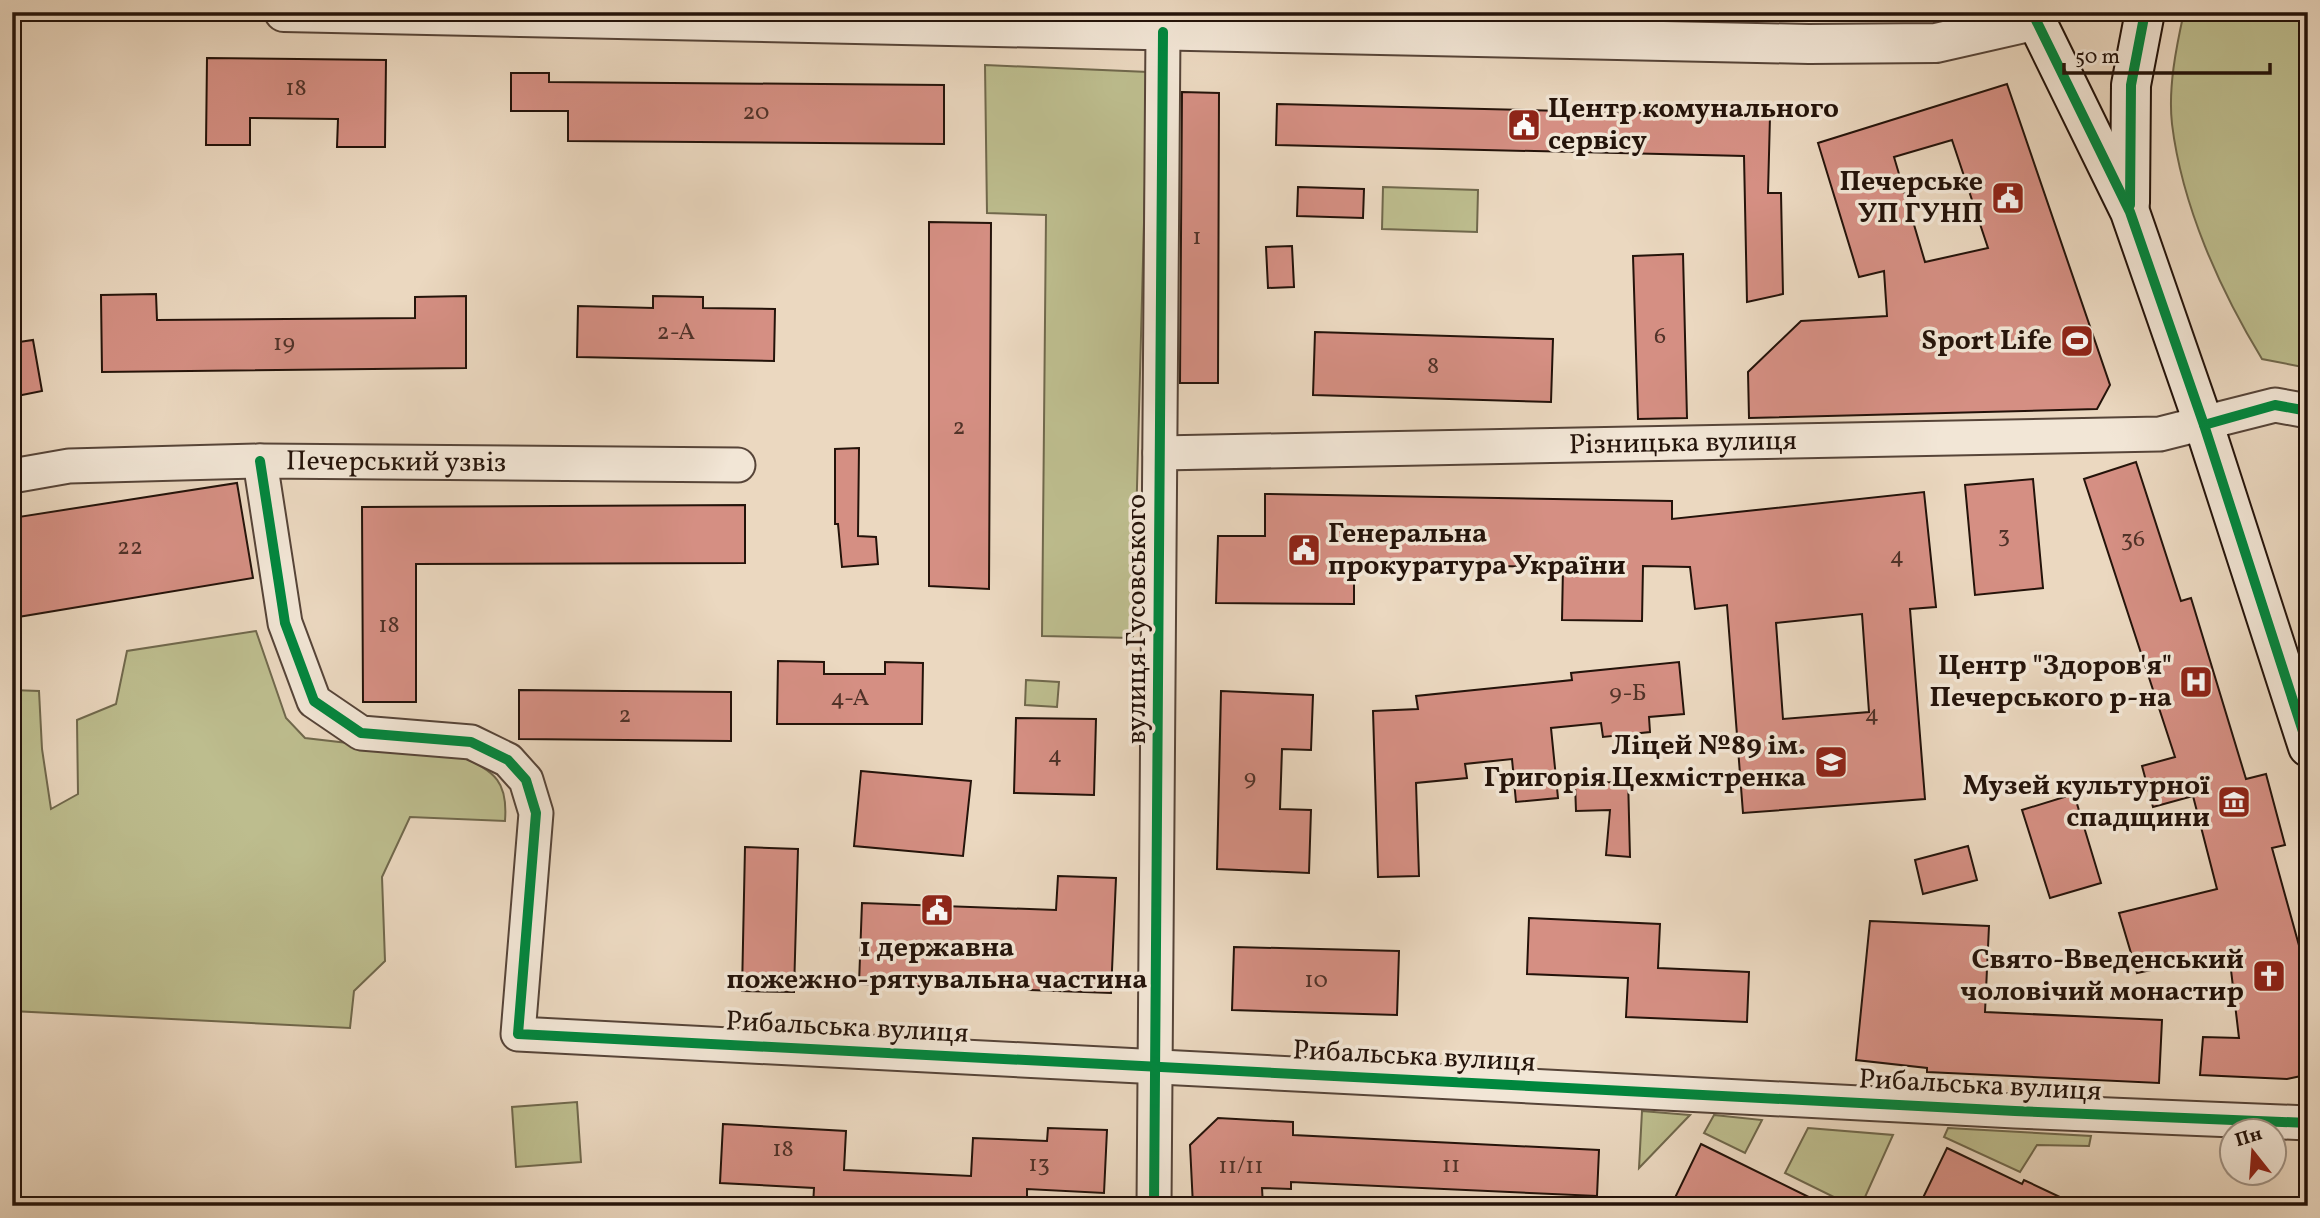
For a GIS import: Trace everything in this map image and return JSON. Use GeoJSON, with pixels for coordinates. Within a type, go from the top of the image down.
{"type":"FeatureCollection","features":[{"type":"Feature","properties":{"kind":"street"},"geometry":{"type":"LineString","coordinates":[[284,12],[1163,32],[1923,43],[1994,32],[2043,15],[2130,212],[2204,425],[2308,747]]}},
{"type":"Feature","properties":{"kind":"street"},"geometry":{"type":"LineString","coordinates":[[2130,212],[2132,85],[2145,12]]}},
{"type":"Feature","properties":{"kind":"street","name":"вулиця Гусовського"},"geometry":{"type":"LineString","coordinates":[[1154,1206],[1163,32]]}},
{"type":"Feature","properties":{"kind":"street","name":"Різницька вулиця"},"geometry":{"type":"LineString","coordinates":[[1160,453],[2160,434],[2275,405],[2308,411]]}},
{"type":"Feature","properties":{"kind":"street","name":"Печерський узвіз"},"geometry":{"type":"LineString","coordinates":[[12,476],[69,466],[260,461],[737,465]]}},
{"type":"Feature","properties":{"kind":"street","name":"Рибальська вулиця"},"geometry":{"type":"LineString","coordinates":[[260,461],[285,623],[314,701],[361,733],[471,742],[508,760],[526,780],[536,813],[518,1034],[1961,1108],[2308,1123]]}},
{"type":"Feature","properties":{"kind":"green space"},"geometry":{"type":"Polygon","coordinates":[[[2184,12],[2308,12],[2308,368],[2262,359],[2218,276],[2194,216],[2177,155],[2171,110],[2174,68],[2184,12]]]}},
{"type":"Feature","properties":{"kind":"green space"},"geometry":{"type":"Polygon","coordinates":[[[985,65],[1148,72],[1133,638],[1042,636],[1046,215],[987,213],[985,65]]]}},
{"type":"Feature","properties":{"kind":"green space"},"geometry":{"type":"Polygon","coordinates":[[[1383,187],[1478,190],[1477,232],[1382,229],[1383,187]]]}},
{"type":"Feature","properties":{"kind":"green space"},"geometry":{"type":"Polygon","coordinates":[[[256,631],[286,718],[305,738],[460,756],[483,767],[497,780],[504,797],[505,821],[410,817],[382,877],[385,961],[354,991],[350,1028],[12,1011],[12,690],[39,691],[42,749],[51,809],[78,794],[77,720],[116,704],[127,651],[256,631]]]}},
{"type":"Feature","properties":{"kind":"green space"},"geometry":{"type":"Polygon","coordinates":[[[1026,680],[1059,682],[1057,707],[1025,705],[1026,680]]]}},
{"type":"Feature","properties":{"kind":"green space"},"geometry":{"type":"Polygon","coordinates":[[[577,1102],[581,1162],[516,1167],[512,1107],[577,1102]]]}},
{"type":"Feature","properties":{"kind":"green space"},"geometry":{"type":"Polygon","coordinates":[[[1642,1111],[1690,1115],[1639,1168],[1642,1111]]]}},
{"type":"Feature","properties":{"kind":"green space"},"geometry":{"type":"Polygon","coordinates":[[[1714,1115],[1762,1120],[1745,1153],[1704,1133],[1714,1115]]]}},
{"type":"Feature","properties":{"kind":"green space"},"geometry":{"type":"Polygon","coordinates":[[[1808,1128],[1893,1135],[1861,1206],[1852,1206],[1785,1173],[1808,1128]]]}},
{"type":"Feature","properties":{"kind":"green space"},"geometry":{"type":"Polygon","coordinates":[[[1948,1128],[2091,1136],[2089,1146],[2037,1145],[2020,1172],[1944,1137],[1948,1128]]]}},
{"type":"Feature","properties":{"kind":"building"},"geometry":{"type":"Polygon","coordinates":[[[207,58],[386,60],[385,147],[337,147],[338,119],[250,118],[250,145],[206,145],[207,58]]]}},
{"type":"Feature","properties":{"kind":"building"},"geometry":{"type":"Polygon","coordinates":[[[511,73],[549,73],[549,82],[944,85],[944,144],[568,141],[568,111],[511,111],[511,73]]]}},
{"type":"Feature","properties":{"kind":"building"},"geometry":{"type":"Polygon","coordinates":[[[2007,84],[2110,385],[2097,409],[1749,418],[1748,372],[1801,321],[1887,316],[1884,271],[1859,277],[1818,143],[2007,84]],[[1952,140],[1894,157],[1925,262],[1988,248],[1952,140]]]}},
{"type":"Feature","properties":{"kind":"building"},"geometry":{"type":"Polygon","coordinates":[[[1182,92],[1219,93],[1218,383],[1180,383],[1182,92]]]}},
{"type":"Feature","properties":{"kind":"building"},"geometry":{"type":"Polygon","coordinates":[[[1277,104],[1770,116],[1768,193],[1781,193],[1783,294],[1747,302],[1744,156],[1276,145],[1277,104]]]}},
{"type":"Feature","properties":{"kind":"building"},"geometry":{"type":"Polygon","coordinates":[[[1298,187],[1364,189],[1363,218],[1297,216],[1298,187]]]}},
{"type":"Feature","properties":{"kind":"building"},"geometry":{"type":"Polygon","coordinates":[[[929,222],[991,223],[989,589],[929,586],[929,222]]]}},
{"type":"Feature","properties":{"kind":"building"},"geometry":{"type":"Polygon","coordinates":[[[1292,246],[1294,287],[1268,288],[1266,247],[1292,246]]]}},
{"type":"Feature","properties":{"kind":"building"},"geometry":{"type":"Polygon","coordinates":[[[1683,254],[1687,418],[1638,419],[1633,256],[1683,254]]]}},
{"type":"Feature","properties":{"kind":"building"},"geometry":{"type":"Polygon","coordinates":[[[156,294],[157,320],[415,318],[415,297],[466,296],[466,368],[102,372],[101,295],[156,294]]]}},
{"type":"Feature","properties":{"kind":"building"},"geometry":{"type":"Polygon","coordinates":[[[653,296],[703,297],[703,308],[775,309],[774,361],[577,357],[578,306],[653,308],[653,296]]]}},
{"type":"Feature","properties":{"kind":"building"},"geometry":{"type":"Polygon","coordinates":[[[1315,332],[1553,339],[1551,402],[1313,395],[1315,332]]]}},
{"type":"Feature","properties":{"kind":"building"},"geometry":{"type":"Polygon","coordinates":[[[33,340],[42,391],[12,397],[12,343],[33,340]]]}},
{"type":"Feature","properties":{"kind":"building"},"geometry":{"type":"Polygon","coordinates":[[[859,448],[858,536],[876,537],[878,564],[842,567],[838,524],[835,524],[835,449],[859,448]]]}},
{"type":"Feature","properties":{"kind":"building"},"geometry":{"type":"Polygon","coordinates":[[[2136,462],[2181,601],[2191,598],[2246,779],[2266,774],[2285,845],[2272,848],[2308,978],[2308,1072],[2301,1076],[2287,1079],[2200,1075],[2203,1037],[2239,1038],[2229,953],[2137,973],[2119,913],[2217,889],[2193,796],[2153,807],[2142,766],[2175,757],[2084,479],[2136,462]]]}},
{"type":"Feature","properties":{"kind":"building"},"geometry":{"type":"Polygon","coordinates":[[[2033,479],[2043,588],[1975,595],[1965,485],[2033,479]]]}},
{"type":"Feature","properties":{"kind":"building"},"geometry":{"type":"Polygon","coordinates":[[[237,483],[253,578],[12,618],[12,518],[237,483]]]}},
{"type":"Feature","properties":{"kind":"building"},"geometry":{"type":"Polygon","coordinates":[[[1924,492],[1936,607],[1910,609],[1925,799],[1743,813],[1727,605],[1695,609],[1690,567],[1643,566],[1642,621],[1562,620],[1563,567],[1354,564],[1354,604],[1216,603],[1218,536],[1265,536],[1265,494],[1672,501],[1672,519],[1924,492]],[[1862,614],[1776,623],[1783,719],[1869,712],[1862,614]]]}},
{"type":"Feature","properties":{"kind":"building"},"geometry":{"type":"Polygon","coordinates":[[[745,505],[745,563],[416,564],[416,702],[363,702],[362,507],[745,505]]]}},
{"type":"Feature","properties":{"kind":"building"},"geometry":{"type":"Polygon","coordinates":[[[778,661],[824,662],[824,674],[885,674],[885,662],[923,663],[922,724],[777,724],[778,661]]]}},
{"type":"Feature","properties":{"kind":"building"},"geometry":{"type":"Polygon","coordinates":[[[1679,662],[1684,714],[1649,717],[1650,732],[1603,737],[1601,723],[1551,728],[1558,798],[1516,802],[1512,759],[1465,764],[1467,778],[1416,783],[1419,876],[1378,877],[1373,711],[1418,709],[1416,696],[1572,680],[1571,673],[1679,662]]]}},
{"type":"Feature","properties":{"kind":"building"},"geometry":{"type":"Polygon","coordinates":[[[519,690],[731,692],[731,741],[519,739],[519,690]]]}},
{"type":"Feature","properties":{"kind":"building"},"geometry":{"type":"Polygon","coordinates":[[[1221,691],[1313,695],[1311,750],[1282,749],[1280,809],[1311,810],[1309,873],[1217,869],[1221,691]]]}},
{"type":"Feature","properties":{"kind":"building"},"geometry":{"type":"Polygon","coordinates":[[[1016,718],[1096,719],[1094,795],[1014,793],[1016,718]]]}},
{"type":"Feature","properties":{"kind":"building"},"geometry":{"type":"Polygon","coordinates":[[[861,771],[971,781],[963,856],[854,846],[861,771]]]}},
{"type":"Feature","properties":{"kind":"building"},"geometry":{"type":"Polygon","coordinates":[[[1614,776],[1628,777],[1630,857],[1606,855],[1610,810],[1576,811],[1575,783],[1613,782],[1614,776]]]}},
{"type":"Feature","properties":{"kind":"building"},"geometry":{"type":"Polygon","coordinates":[[[2074,794],[2101,883],[2050,898],[2022,810],[2074,794]]]}},
{"type":"Feature","properties":{"kind":"building"},"geometry":{"type":"Polygon","coordinates":[[[1968,846],[1977,880],[1923,894],[1915,860],[1968,846]]]}},
{"type":"Feature","properties":{"kind":"building"},"geometry":{"type":"Polygon","coordinates":[[[745,847],[798,849],[794,992],[742,991],[745,847]]]}},
{"type":"Feature","properties":{"kind":"building"},"geometry":{"type":"Polygon","coordinates":[[[1058,876],[1116,878],[1111,993],[859,984],[862,903],[1056,910],[1058,876]]]}},
{"type":"Feature","properties":{"kind":"building"},"geometry":{"type":"Polygon","coordinates":[[[1529,918],[1660,924],[1658,968],[1749,972],[1747,1022],[1626,1017],[1628,978],[1527,974],[1529,918]]]}},
{"type":"Feature","properties":{"kind":"building"},"geometry":{"type":"Polygon","coordinates":[[[1870,921],[1989,926],[1985,1012],[2162,1020],[2159,1083],[1927,1072],[1927,1068],[1856,1060],[1870,921]]]}},
{"type":"Feature","properties":{"kind":"building"},"geometry":{"type":"Polygon","coordinates":[[[1234,947],[1399,951],[1397,1015],[1232,1010],[1234,947]]]}},
{"type":"Feature","properties":{"kind":"building"},"geometry":{"type":"Polygon","coordinates":[[[1218,1118],[1293,1122],[1293,1135],[1599,1150],[1597,1196],[1291,1182],[1291,1189],[1262,1188],[1263,1206],[1193,1206],[1190,1145],[1218,1118]]]}},
{"type":"Feature","properties":{"kind":"building"},"geometry":{"type":"Polygon","coordinates":[[[723,1124],[846,1131],[844,1170],[971,1176],[973,1138],[1047,1141],[1048,1128],[1107,1130],[1104,1193],[1027,1189],[1027,1202],[936,1198],[936,1206],[813,1206],[814,1188],[720,1183],[723,1124]]]}},
{"type":"Feature","properties":{"kind":"building"},"geometry":{"type":"Polygon","coordinates":[[[1701,1144],[1827,1206],[1671,1206],[1701,1144]]]}},
{"type":"Feature","properties":{"kind":"building"},"geometry":{"type":"Polygon","coordinates":[[[1947,1148],[2022,1184],[2024,1180],[2079,1206],[1919,1206],[1947,1148]]]}},
{"type":"Feature","properties":{"kind":"cycle path"},"geometry":{"type":"LineString","coordinates":[[2032,12],[2130,212],[2204,425],[2308,747]]}},
{"type":"Feature","properties":{"kind":"cycle path"},"geometry":{"type":"LineString","coordinates":[[2130,205],[2131,85],[2145,12]]}},
{"type":"Feature","properties":{"kind":"cycle path"},"geometry":{"type":"LineString","coordinates":[[1154,1206],[1163,32]]}},
{"type":"Feature","properties":{"kind":"cycle path"},"geometry":{"type":"LineString","coordinates":[[2204,425],[2275,405],[2308,411]]}},
{"type":"Feature","properties":{"kind":"cycle path"},"geometry":{"type":"LineString","coordinates":[[260,461],[285,623],[314,701],[361,733],[471,742],[508,760],[526,780],[536,813],[518,1034],[2015,1111],[2308,1123]]}},
{"type":"Feature","properties":{"kind":"place","name":"Центр комунального сервісу"},"geometry":{"type":"Point","coordinates":[1524,125]}},
{"type":"Feature","properties":{"kind":"place","name":"Печерське УП ГУНП"},"geometry":{"type":"Point","coordinates":[2008,198]}},
{"type":"Feature","properties":{"kind":"place","name":"Sport Life"},"geometry":{"type":"Point","coordinates":[2077,341]}},
{"type":"Feature","properties":{"kind":"place","name":"Генеральна прокуратура України"},"geometry":{"type":"Point","coordinates":[1304,550]}},
{"type":"Feature","properties":{"kind":"place","name":"Центр \"Здоров'я\" Печерського р-на"},"geometry":{"type":"Point","coordinates":[2196,682]}},
{"type":"Feature","properties":{"kind":"place","name":"Ліцей №89 ім. Григорія Цехмістренка"},"geometry":{"type":"Point","coordinates":[1831,762]}},
{"type":"Feature","properties":{"kind":"place","name":"Музей культурної спадщини"},"geometry":{"type":"Point","coordinates":[2234,802]}},
{"type":"Feature","properties":{"kind":"place","name":"1 державна пожежно-рятувальна частина"},"geometry":{"type":"Point","coordinates":[937,910]}},
{"type":"Feature","properties":{"kind":"place","name":"Свято-Введенський чоловічий монастир"},"geometry":{"type":"Point","coordinates":[2269,976]}}]}
